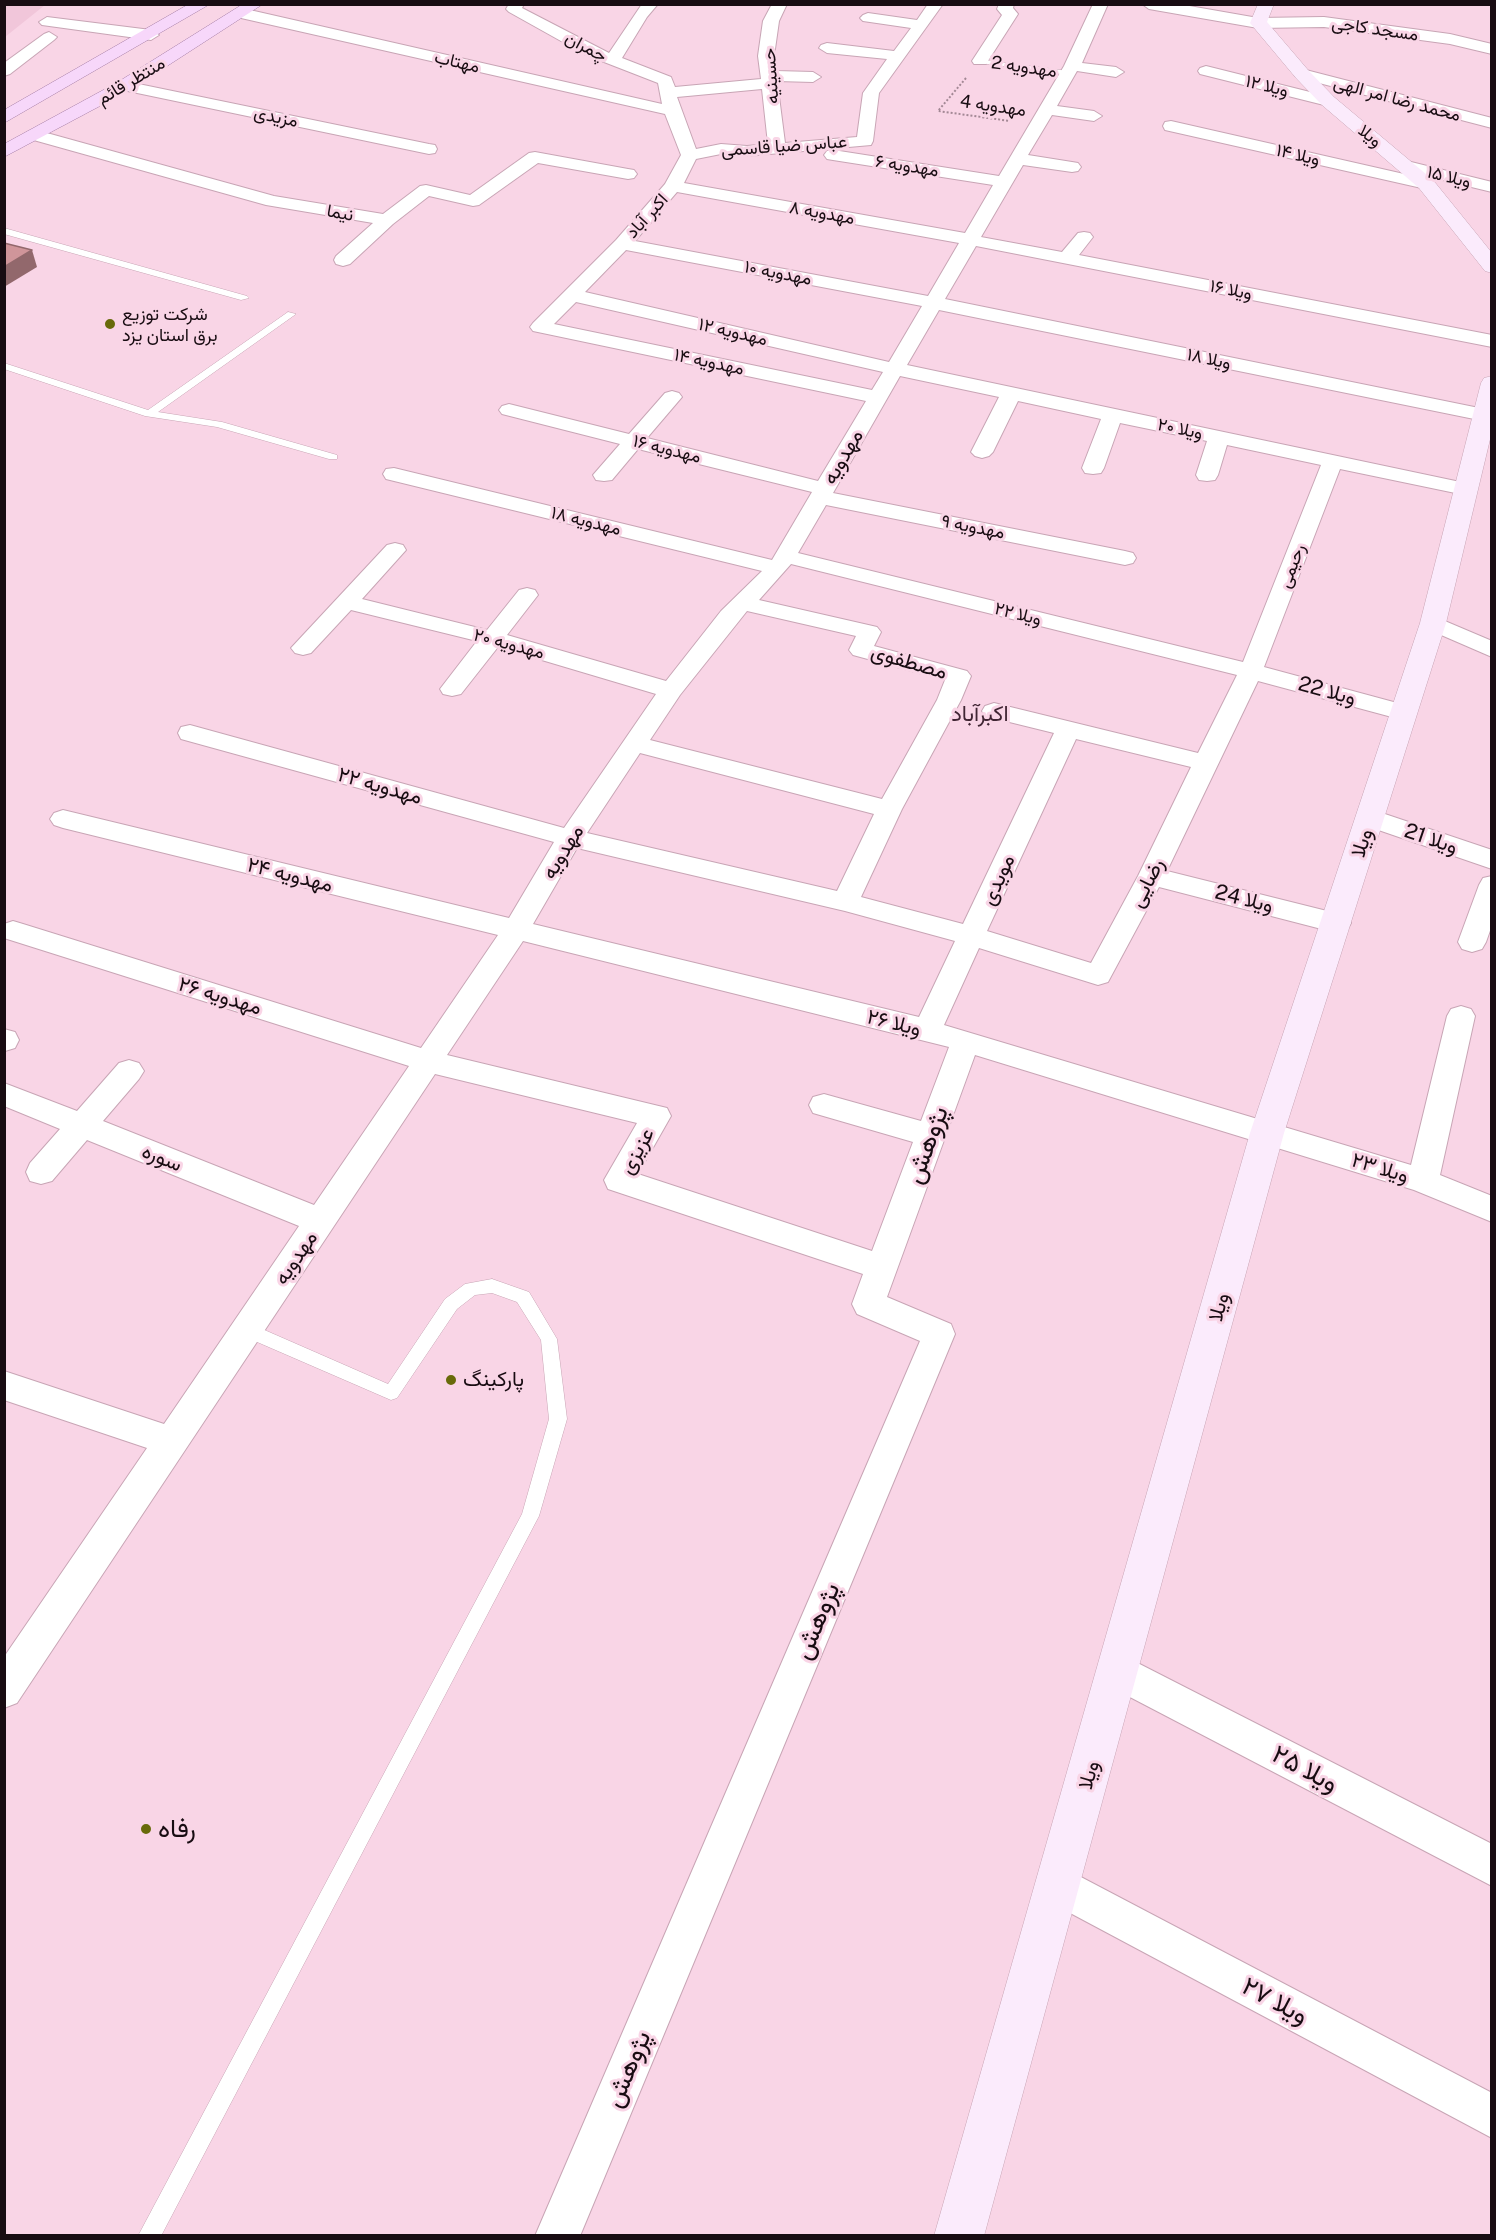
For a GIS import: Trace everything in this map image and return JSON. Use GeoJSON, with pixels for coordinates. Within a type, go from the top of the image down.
{"type":"FeatureCollection","features":[{"type":"Feature","properties":{"kind":"main road","name":"منتظر قائم"},"geometry":{"type":"LineString","coordinates":[[9,112],[151,35],[202,4]]}},
{"type":"Feature","properties":{"kind":"main road","name":"منتظر قائم"},"geometry":{"type":"LineString","coordinates":[[4,152],[124,86],[248,9]]}},
{"type":"Feature","properties":{"kind":"street","name":"چمران"},"geometry":{"type":"LineString","coordinates":[[517,4],[514,9],[612,61],[667,87]]}},
{"type":"Feature","properties":{"kind":"street"},"geometry":{"type":"LineString","coordinates":[[612,61],[641,14],[651,4]]}},
{"type":"Feature","properties":{"kind":"street","name":"حسینیه"},"geometry":{"type":"LineString","coordinates":[[777,149],[766,56],[771,21],[780,4]]}},
{"type":"Feature","properties":{"kind":"street","name":"عباس ضیا قاسمی"},"geometry":{"type":"LineString","coordinates":[[690,155],[721,149],[747,151],[866,141],[872,93],[936,4]]}},
{"type":"Feature","properties":{"kind":"street"},"geometry":{"type":"LineString","coordinates":[[980,61],[1010,14],[1005,9],[1008,4]]}},
{"type":"Feature","properties":{"kind":"street","name":"مهدویه"},"geometry":{"type":"LineString","coordinates":[[4,1690],[516,930],[570,838],[671,690],[729,616],[782,562],[1070,70],[1101,4]]}},
{"type":"Feature","properties":{"kind":"street","name":"مسجد کاجی"},"geometry":{"type":"LineString","coordinates":[[1149,4],[1258,23],[1324,22],[1450,39],[1491,49]]}},
{"type":"Feature","properties":{"kind":"street"},"geometry":{"type":"LineString","coordinates":[[1258,23],[1266,4]]}},
{"type":"Feature","properties":{"kind":"street","name":"مهتاب"},"geometry":{"type":"LineString","coordinates":[[248,9],[672,111]]}},
{"type":"Feature","properties":{"kind":"street"},"geometry":{"type":"LineString","coordinates":[[868,18],[922,25]]}},
{"type":"Feature","properties":{"kind":"street","name":"ویلا"},"geometry":{"type":"LineString","coordinates":[[1258,23],[1328,101],[1426,184],[1491,267]]}},
{"type":"Feature","properties":{"kind":"street"},"geometry":{"type":"LineString","coordinates":[[4,71],[48,29],[151,35]]}},
{"type":"Feature","properties":{"kind":"street"},"geometry":{"type":"LineString","coordinates":[[827,48],[899,56]]}},
{"type":"Feature","properties":{"kind":"street"},"geometry":{"type":"LineString","coordinates":[[1070,70],[1116,72]]}},
{"type":"Feature","properties":{"kind":"street","name":"ویلا ۱۲"},"geometry":{"type":"LineString","coordinates":[[1206,71],[1328,101]]}},
{"type":"Feature","properties":{"kind":"street","name":"محمد رضا امر الهی"},"geometry":{"type":"LineString","coordinates":[[1302,74],[1491,123]]}},
{"type":"Feature","properties":{"kind":"street"},"geometry":{"type":"LineString","coordinates":[[690,155],[672,111],[667,87],[813,77]]}},
{"type":"Feature","properties":{"kind":"street","name":"مزیدی"},"geometry":{"type":"LineString","coordinates":[[124,86],[429,149]]}},
{"type":"Feature","properties":{"kind":"street"},"geometry":{"type":"LineString","coordinates":[[1042,117],[1094,116]]}},
{"type":"Feature","properties":{"kind":"street","name":"ویلا ۱۴"},"geometry":{"type":"LineString","coordinates":[[1170,126],[1426,184]]}},
{"type":"Feature","properties":{"kind":"street","name":"نیما"},"geometry":{"type":"LineString","coordinates":[[36,135],[272,201],[387,220]]}},
{"type":"Feature","properties":{"kind":"street","name":"مهدویه ۶"},"geometry":{"type":"LineString","coordinates":[[814,146],[815,152],[1005,182]]}},
{"type":"Feature","properties":{"kind":"street","name":"اکبر آباد"},"geometry":{"type":"LineString","coordinates":[[540,327],[622,244],[673,186],[690,155]]}},
{"type":"Feature","properties":{"kind":"street"},"geometry":{"type":"LineString","coordinates":[[343,260],[387,220],[426,190],[473,201],[535,158],[628,174]]}},
{"type":"Feature","properties":{"kind":"street"},"geometry":{"type":"LineString","coordinates":[[1018,159],[1072,167]]}},
{"type":"Feature","properties":{"kind":"street","name":"ویلا ۱۵"},"geometry":{"type":"LineString","coordinates":[[1407,166],[1491,187]]}},
{"type":"Feature","properties":{"kind":"street","name":"مهدویه ۸"},"geometry":{"type":"LineString","coordinates":[[673,186],[971,240]]}},
{"type":"Feature","properties":{"kind":"street"},"geometry":{"type":"LineString","coordinates":[[1067,258],[1084,237]]}},
{"type":"Feature","properties":{"kind":"street","name":"ویلا ۱۶"},"geometry":{"type":"LineString","coordinates":[[971,240],[1491,341]]}},
{"type":"Feature","properties":{"kind":"street","name":"مهدویه ۱۰"},"geometry":{"type":"LineString","coordinates":[[622,244],[934,303]]}},
{"type":"Feature","properties":{"kind":"street","name":"مهدویه ۱۲"},"geometry":{"type":"LineString","coordinates":[[572,295],[895,369]]}},
{"type":"Feature","properties":{"kind":"street","name":"ویلا ۱۸"},"geometry":{"type":"LineString","coordinates":[[934,303],[1487,399]]}},
{"type":"Feature","properties":{"kind":"street","name":"مهدویه ۱۴"},"geometry":{"type":"LineString","coordinates":[[540,327],[879,397]]}},
{"type":"Feature","properties":{"kind":"street","name":"ویلا ۲۰"},"geometry":{"type":"LineString","coordinates":[[895,369],[1465,489]]}},
{"type":"Feature","properties":{"kind":"street"},"geometry":{"type":"LineString","coordinates":[[982,452],[1011,394]]}},
{"type":"Feature","properties":{"kind":"street"},"geometry":{"type":"LineString","coordinates":[[604,475],[672,397]]}},
{"type":"Feature","properties":{"kind":"street","name":"ویلا"},"geometry":{"type":"LineString","coordinates":[[959,2235],[1267,1133],[1433,623],[1487,399]]}},
{"type":"Feature","properties":{"kind":"street","name":"مهدویه ۱۶"},"geometry":{"type":"LineString","coordinates":[[509,410],[823,493]]}},
{"type":"Feature","properties":{"kind":"street"},"geometry":{"type":"LineString","coordinates":[[1093,468],[1113,415]]}},
{"type":"Feature","properties":{"kind":"street"},"geometry":{"type":"LineString","coordinates":[[1207,475],[1219,437]]}},
{"type":"Feature","properties":{"kind":"street","name":"رحیمی"},"geometry":{"type":"LineString","coordinates":[[1251,671],[1333,461]]}},
{"type":"Feature","properties":{"kind":"street","name":"مهدویه ۱۸"},"geometry":{"type":"LineString","coordinates":[[394,474],[782,562]]}},
{"type":"Feature","properties":{"kind":"street","name":"مهدویه ۹"},"geometry":{"type":"LineString","coordinates":[[823,493],[1125,558]]}},
{"type":"Feature","properties":{"kind":"street"},"geometry":{"type":"LineString","coordinates":[[303,648],[395,550]]}},
{"type":"Feature","properties":{"kind":"street","name":"ویلا ۲۲"},"geometry":{"type":"LineString","coordinates":[[782,562],[1251,671]]}},
{"type":"Feature","properties":{"kind":"street"},"geometry":{"type":"LineString","coordinates":[[452,688],[527,595]]}},
{"type":"Feature","properties":{"kind":"street","name":"مهدویه ۲۰"},"geometry":{"type":"LineString","coordinates":[[346,602],[492,638],[671,690]]}},
{"type":"Feature","properties":{"kind":"street","name":"مصطفوی"},"geometry":{"type":"LineString","coordinates":[[742,603],[869,632],[861,650],[959,676],[949,700],[889,809],[846,902]]}},
{"type":"Feature","properties":{"kind":"street"},"geometry":{"type":"LineString","coordinates":[[1433,623],[1491,650]]}},
{"type":"Feature","properties":{"kind":"street","name":"ویلا 22"},"geometry":{"type":"LineString","coordinates":[[1251,671],[1403,712]]}},
{"type":"Feature","properties":{"kind":"street","name":"رضایی"},"geometry":{"type":"LineString","coordinates":[[972,936],[1098,975],[1151,876],[1251,671]]}},
{"type":"Feature","properties":{"kind":"street"},"geometry":{"type":"LineString","coordinates":[[994,711],[1206,763]]}},
{"type":"Feature","properties":{"kind":"street","name":"مویدی"},"geometry":{"type":"LineString","coordinates":[[927,1030],[1068,730]]}},
{"type":"Feature","properties":{"kind":"street","name":"مهدویه ۲۲"},"geometry":{"type":"LineString","coordinates":[[190,733],[570,838]]}},
{"type":"Feature","properties":{"kind":"street"},"geometry":{"type":"LineString","coordinates":[[634,744],[889,809]]}},
{"type":"Feature","properties":{"kind":"street","name":"ویلا 21"},"geometry":{"type":"LineString","coordinates":[[1371,818],[1491,860]]}},
{"type":"Feature","properties":{"kind":"street","name":"مهدویه ۲۴"},"geometry":{"type":"LineString","coordinates":[[63,819],[516,930]]}},
{"type":"Feature","properties":{"kind":"street"},"geometry":{"type":"LineString","coordinates":[[570,838],[846,902],[972,936]]}},
{"type":"Feature","properties":{"kind":"street","name":"ویلا 24"},"geometry":{"type":"LineString","coordinates":[[1151,876],[1337,923]]}},
{"type":"Feature","properties":{"kind":"street"},"geometry":{"type":"LineString","coordinates":[[1472,942],[1491,885]]}},
{"type":"Feature","properties":{"kind":"street","name":"ویلا ۲۶"},"geometry":{"type":"LineString","coordinates":[[516,930],[927,1030],[1267,1133]]}},
{"type":"Feature","properties":{"kind":"street","name":"مهدویه ۲۶"},"geometry":{"type":"LineString","coordinates":[[13,931],[428,1061]]}},
{"type":"Feature","properties":{"kind":"street"},"geometry":{"type":"LineString","coordinates":[[1423,1181],[1461,1016]]}},
{"type":"Feature","properties":{"kind":"street","name":"پژوهش"},"geometry":{"type":"LineString","coordinates":[[557,2235],[939,1334],[868,1304],[965,1043]]}},
{"type":"Feature","properties":{"kind":"street","name":"عزیزی"},"geometry":{"type":"LineString","coordinates":[[428,1061],[656,1116],[619,1180],[882,1267]]}},
{"type":"Feature","properties":{"kind":"street"},"geometry":{"type":"LineString","coordinates":[[40,1172],[129,1071]]}},
{"type":"Feature","properties":{"kind":"street","name":"سوره"},"geometry":{"type":"LineString","coordinates":[[4,1094],[320,1221]]}},
{"type":"Feature","properties":{"kind":"street"},"geometry":{"type":"LineString","coordinates":[[824,1105],[931,1135]]}},
{"type":"Feature","properties":{"kind":"street","name":"ویلا ۲۳"},"geometry":{"type":"LineString","coordinates":[[1267,1133],[1423,1181],[1491,1210]]}},
{"type":"Feature","properties":{"kind":"street"},"geometry":{"type":"LineString","coordinates":[[4,1384],[172,1442]]}},
{"type":"Feature","properties":{"kind":"street","name":"ویلا ۲۵"},"geometry":{"type":"LineString","coordinates":[[1118,1671],[1491,1866]]}},
{"type":"Feature","properties":{"kind":"street","name":"ویلا ۲۷"},"geometry":{"type":"LineString","coordinates":[[1058,1885],[1491,2117]]}},
{"type":"Feature","properties":{"kind":"lane","name":"مهدویه 2"},"geometry":{"type":"LineString","coordinates":[[980,61],[1070,70]]}},
{"type":"Feature","properties":{"kind":"lane"},"geometry":{"type":"LineString","coordinates":[[4,231],[244,298]]}},
{"type":"Feature","properties":{"kind":"lane"},"geometry":{"type":"LineString","coordinates":[[149,414],[291,314]]}},
{"type":"Feature","properties":{"kind":"lane"},"geometry":{"type":"LineString","coordinates":[[4,366],[149,414],[218,424],[333,457]]}},
{"type":"Feature","properties":{"kind":"lane"},"geometry":{"type":"LineString","coordinates":[[149,2235],[530,1516],[558,1419],[549,1339],[523,1297],[492,1286],[471,1289],[451,1304],[391,1393],[247,1330]]}},
{"type":"Feature","properties":{"kind":"path","name":"مهدویه 4"},"geometry":{"type":"LineString","coordinates":[[980,61],[938,111],[1042,117]]}},
{"type":"Feature","properties":{"kind":"shaded area"},"geometry":{"type":"Polygon","coordinates":[[[5,4],[45,4],[45,5],[5,37],[5,4]]]}},
{"type":"Feature","properties":{"kind":"building"},"geometry":{"type":"Polygon","coordinates":[[[4,243],[32,250],[4,267],[4,243]]]}},
{"type":"Feature","properties":{"kind":"place","name":"شرکت توزیع برق استان یزد"},"geometry":{"type":"Point","coordinates":[110,324]}},
{"type":"Feature","properties":{"kind":"place","name":"پارکینگ"},"geometry":{"type":"Point","coordinates":[451,1380]}},
{"type":"Feature","properties":{"kind":"place","name":"رفاه"},"geometry":{"type":"Point","coordinates":[146,1829]}},
{"type":"Feature","properties":{"kind":"district","name":"اکبرآباد"},"geometry":{"type":"Point","coordinates":[980,714]}}]}
